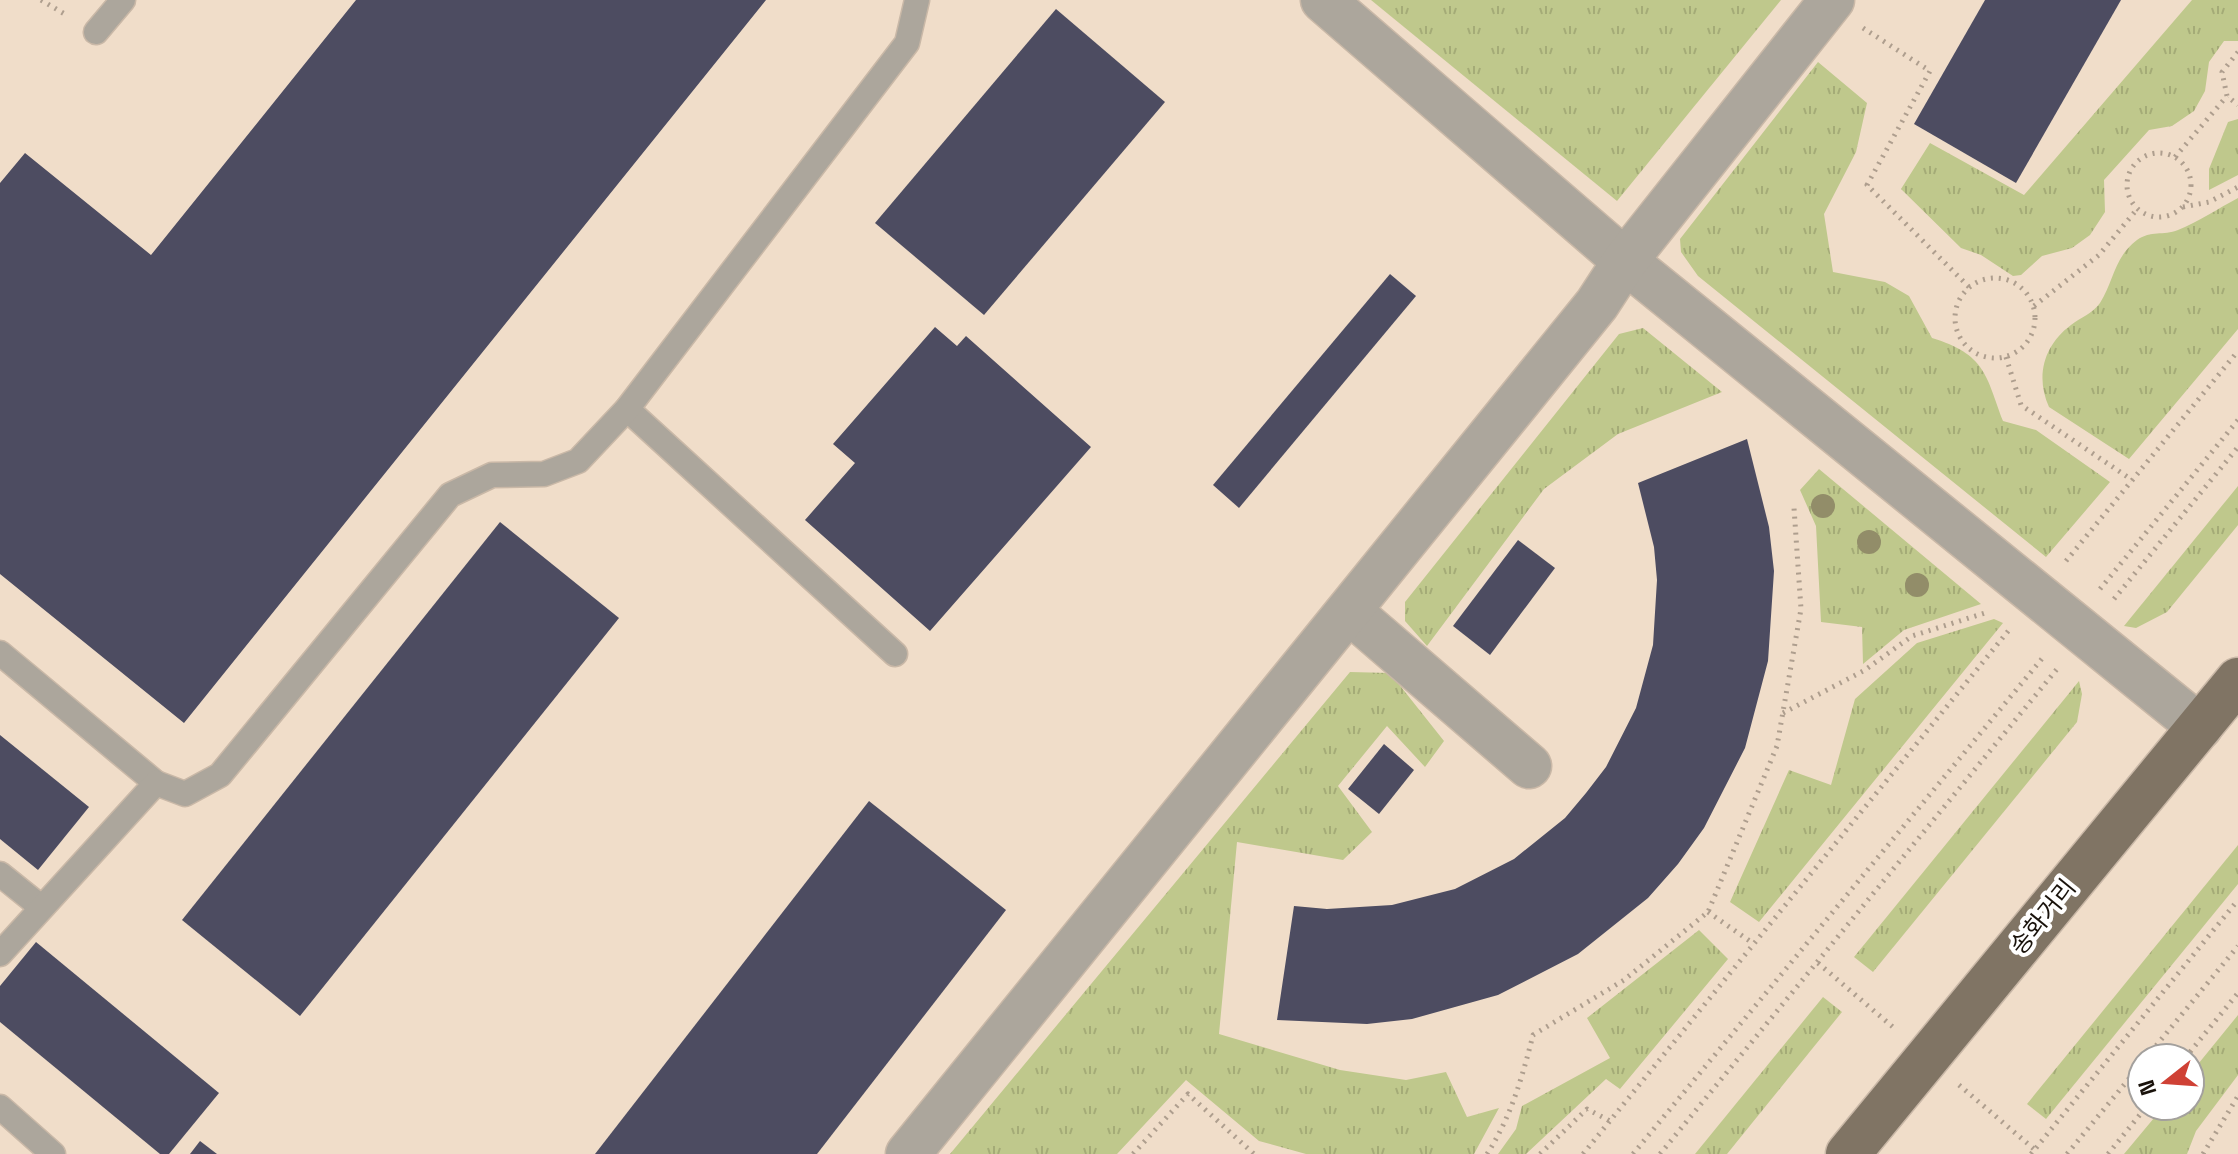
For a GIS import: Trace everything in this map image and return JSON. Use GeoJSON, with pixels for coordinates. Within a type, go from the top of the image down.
{"type":"FeatureCollection","features":[{"type":"Feature","properties":{"kind":"main road","name":"송화거리"},"geometry":{"type":"LineString","coordinates":[[1848,1154],[2238,680]]}},
{"type":"Feature","properties":{"kind":"street"},"geometry":{"type":"LineString","coordinates":[[1323,0],[2019,602],[2078,629],[2200,727]]}},
{"type":"Feature","properties":{"kind":"street"},"geometry":{"type":"LineString","coordinates":[[908,1154],[1597,304],[1625,261],[1840,14]]}},
{"type":"Feature","properties":{"kind":"street"},"geometry":{"type":"LineString","coordinates":[[1349,611],[1529,766]]}},
{"type":"Feature","properties":{"kind":"lane"},"geometry":{"type":"LineString","coordinates":[[96,32],[123,0]]}},
{"type":"Feature","properties":{"kind":"lane"},"geometry":{"type":"LineString","coordinates":[[0,653],[156,783],[185,794],[220,775],[450,495],[492,475],[544,474],[578,461],[627,409],[907,43],[917,0]]}},
{"type":"Feature","properties":{"kind":"lane"},"geometry":{"type":"LineString","coordinates":[[627,409],[895,654]]}},
{"type":"Feature","properties":{"kind":"lane"},"geometry":{"type":"LineString","coordinates":[[0,954],[156,783]]}},
{"type":"Feature","properties":{"kind":"lane"},"geometry":{"type":"LineString","coordinates":[[0,874],[41,907]]}},
{"type":"Feature","properties":{"kind":"lane"},"geometry":{"type":"LineString","coordinates":[[0,1107],[53,1154]]}},
{"type":"Feature","properties":{"kind":"path"},"geometry":{"type":"LineString","coordinates":[[1840,14],[1930,71],[1867,185],[1969,287]]}},
{"type":"Feature","properties":{"kind":"path"},"geometry":{"type":"LineString","coordinates":[[2238,52],[2222,72],[2227,96],[2238,105]]}},
{"type":"Feature","properties":{"kind":"path"},"geometry":{"type":"LineString","coordinates":[[2175,157],[2227,96]]}},
{"type":"Feature","properties":{"kind":"path"},"geometry":{"type":"LineString","coordinates":[[2183,207],[2190,194],[2191,180],[2186,166],[2175,157],[2161,152],[2147,155],[2135,163],[2128,176],[2127,190],[2138,208],[2157,218],[2183,207],[2209,202],[2238,187]]}},
{"type":"Feature","properties":{"kind":"path"},"geometry":{"type":"LineString","coordinates":[[2034,306],[2099,255],[2138,208]]}},
{"type":"Feature","properties":{"kind":"path"},"geometry":{"type":"LineString","coordinates":[[1999,278],[2014,283],[2026,293],[2034,306],[2035,322],[2031,337],[2021,349],[2006,357],[1991,358],[1964,343],[1957,329],[1955,314],[1959,299],[1969,287],[1983,280],[1999,278]]}},
{"type":"Feature","properties":{"kind":"path"},"geometry":{"type":"LineString","coordinates":[[1583,1154],[1754,944],[2019,602],[2132,480],[2238,351]]}},
{"type":"Feature","properties":{"kind":"path"},"geometry":{"type":"LineString","coordinates":[[2006,357],[2021,405],[2132,480]]}},
{"type":"Feature","properties":{"kind":"path"},"geometry":{"type":"LineString","coordinates":[[1660,1154],[2078,629],[2238,420]]}},
{"type":"Feature","properties":{"kind":"path"},"geometry":{"type":"LineString","coordinates":[[1633,1154],[2078,629],[2238,447]]}},
{"type":"Feature","properties":{"kind":"path"},"geometry":{"type":"LineString","coordinates":[[1487,1154],[1502,1130],[1521,1084],[1533,1035],[1624,980],[1708,912],[1777,746],[1801,609],[1794,508]]}},
{"type":"Feature","properties":{"kind":"path"},"geometry":{"type":"LineString","coordinates":[[1782,714],[1865,670],[1912,636],[2019,602]]}},
{"type":"Feature","properties":{"kind":"path"},"geometry":{"type":"LineString","coordinates":[[2031,1154],[2238,900]]}},
{"type":"Feature","properties":{"kind":"path"},"geometry":{"type":"LineString","coordinates":[[1708,912],[1754,944]]}},
{"type":"Feature","properties":{"kind":"path"},"geometry":{"type":"LineString","coordinates":[[2159,1042],[2238,946]]}},
{"type":"Feature","properties":{"kind":"path"},"geometry":{"type":"LineString","coordinates":[[2198,1042],[2238,993]]}},
{"type":"Feature","properties":{"kind":"path"},"geometry":{"type":"LineString","coordinates":[[2067,1154],[2126,1082]]}},
{"type":"Feature","properties":{"kind":"path"},"geometry":{"type":"LineString","coordinates":[[1133,1154],[1188,1094],[1254,1154]]}},
{"type":"Feature","properties":{"kind":"path"},"geometry":{"type":"LineString","coordinates":[[2203,1154],[2238,1096]]}},
{"type":"Feature","properties":{"kind":"path"},"geometry":{"type":"LineString","coordinates":[[1540,1154],[1587,1109],[1610,1121]]}},
{"type":"Feature","properties":{"kind":"path"},"geometry":{"type":"LineString","coordinates":[[2108,1154],[2134,1122]]}},
{"type":"Feature","properties":{"kind":"green space"},"geometry":{"type":"Polygon","coordinates":[[[1371,0],[1781,0],[1617,201],[1371,0]]]}},
{"type":"Feature","properties":{"kind":"green space"},"geometry":{"type":"Polygon","coordinates":[[[2192,0],[2238,0],[2238,41],[2224,41],[2209,62],[2205,91],[2194,111],[2172,126],[2149,130],[2104,180],[2105,212],[2090,235],[2072,248],[2042,256],[2021,275],[2013,276],[1981,255],[1961,248],[1901,189],[1930,143],[2024,195],[2192,0]]]}},
{"type":"Feature","properties":{"kind":"green space"},"geometry":{"type":"Polygon","coordinates":[[[1818,62],[1867,103],[1856,152],[1824,214],[1833,272],[1885,282],[1909,296],[1932,338],[1963,351],[1981,368],[2003,421],[2036,430],[2110,482],[2046,557],[1698,276],[1681,252],[1680,239],[1818,62]]]}},
{"type":"Feature","properties":{"kind":"green space"},"geometry":{"type":"Polygon","coordinates":[[[2238,119],[2238,175],[2209,190],[2209,169],[2228,122],[2238,119]]]}},
{"type":"Feature","properties":{"kind":"green space"},"geometry":{"type":"Polygon","coordinates":[[[2238,198],[2238,329],[2129,459],[2049,407],[2043,384],[2048,352],[2062,333],[2100,303],[2123,254],[2137,240],[2147,235],[2178,230],[2238,198]]]}},
{"type":"Feature","properties":{"kind":"green space"},"geometry":{"type":"Polygon","coordinates":[[[1643,328],[1722,392],[1618,434],[1544,489],[1427,646],[1405,621],[1405,602],[1619,334],[1643,328]]]}},
{"type":"Feature","properties":{"kind":"green space"},"geometry":{"type":"Polygon","coordinates":[[[1819,469],[1981,604],[1904,630],[1863,664],[1862,627],[1821,622],[1816,526],[1800,490],[1819,469]]]}},
{"type":"Feature","properties":{"kind":"green space"},"geometry":{"type":"Polygon","coordinates":[[[2238,486],[2238,525],[2167,612],[2136,628],[2124,626],[2238,486]]]}},
{"type":"Feature","properties":{"kind":"green space"},"geometry":{"type":"Polygon","coordinates":[[[1994,619],[2003,623],[1759,922],[1730,902],[1789,770],[1831,785],[1855,699],[1917,643],[1994,619]]]}},
{"type":"Feature","properties":{"kind":"green space"},"geometry":{"type":"Polygon","coordinates":[[[1350,672],[1390,673],[1444,741],[1425,767],[1387,726],[1338,786],[1372,832],[1343,860],[1237,842],[1219,1034],[1340,1070],[1406,1080],[1446,1072],[1467,1117],[1499,1108],[1474,1154],[1306,1154],[1259,1141],[1186,1080],[1117,1154],[950,1154],[1350,672]]]}},
{"type":"Feature","properties":{"kind":"green space"},"geometry":{"type":"Polygon","coordinates":[[[2079,681],[2082,694],[2077,722],[1873,972],[1854,957],[2079,681]]]}},
{"type":"Feature","properties":{"kind":"green space"},"geometry":{"type":"Polygon","coordinates":[[[2238,845],[2238,884],[2046,1119],[2027,1104],[2238,845]]]}},
{"type":"Feature","properties":{"kind":"green space"},"geometry":{"type":"Polygon","coordinates":[[[1699,930],[1728,959],[1620,1089],[1606,1079],[1526,1154],[1498,1154],[1516,1129],[1522,1106],[1610,1058],[1587,1018],[1699,930]]]}},
{"type":"Feature","properties":{"kind":"green space"},"geometry":{"type":"Polygon","coordinates":[[[1823,997],[1842,1012],[1727,1154],[1695,1154],[1823,997]]]}},
{"type":"Feature","properties":{"kind":"green space"},"geometry":{"type":"Polygon","coordinates":[[[2238,1015],[2238,1075],[2206,1118],[2206,1054],[2238,1015]]]}},
{"type":"Feature","properties":{"kind":"green space"},"geometry":{"type":"Polygon","coordinates":[[[2151,1122],[2203,1122],[2187,1154],[2124,1154],[2151,1122]]]}},
{"type":"Feature","properties":{"kind":"building"},"geometry":{"type":"Polygon","coordinates":[[[356,0],[766,0],[184,723],[0,574],[0,183],[25,153],[151,255],[356,0]]]}},
{"type":"Feature","properties":{"kind":"building"},"geometry":{"type":"Polygon","coordinates":[[[1985,0],[2121,0],[2016,183],[1914,124],[1985,0]]]}},
{"type":"Feature","properties":{"kind":"building"},"geometry":{"type":"Polygon","coordinates":[[[1056,9],[1165,102],[984,315],[875,223],[1056,9]]]}},
{"type":"Feature","properties":{"kind":"building"},"geometry":{"type":"Polygon","coordinates":[[[1390,274],[1416,296],[1239,508],[1213,485],[1390,274]]]}},
{"type":"Feature","properties":{"kind":"building"},"geometry":{"type":"Polygon","coordinates":[[[935,327],[957,346],[966,336],[1091,447],[930,631],[805,520],[855,463],[833,444],[935,327]]]}},
{"type":"Feature","properties":{"kind":"building"},"geometry":{"type":"Polygon","coordinates":[[[1747,439],[1769,527],[1774,571],[1768,661],[1745,748],[1704,828],[1678,864],[1648,898],[1578,954],[1498,995],[1412,1019],[1367,1024],[1277,1020],[1294,906],[1327,909],[1392,905],[1455,889],[1514,859],[1565,818],[1586,793],[1606,767],[1636,708],[1653,645],[1657,580],[1654,547],[1638,483],[1747,439]]]}},
{"type":"Feature","properties":{"kind":"building"},"geometry":{"type":"Polygon","coordinates":[[[500,522],[619,618],[300,1016],[182,920],[500,522]]]}},
{"type":"Feature","properties":{"kind":"building"},"geometry":{"type":"Polygon","coordinates":[[[1518,540],[1555,568],[1490,655],[1453,626],[1518,540]]]}},
{"type":"Feature","properties":{"kind":"building"},"geometry":{"type":"Polygon","coordinates":[[[0,735],[89,807],[38,870],[0,839],[0,735]]]}},
{"type":"Feature","properties":{"kind":"building"},"geometry":{"type":"Polygon","coordinates":[[[1384,744],[1414,770],[1379,814],[1348,789],[1384,744]]]}},
{"type":"Feature","properties":{"kind":"building"},"geometry":{"type":"Polygon","coordinates":[[[869,801],[1006,910],[817,1154],[595,1154],[869,801]]]}},
{"type":"Feature","properties":{"kind":"building"},"geometry":{"type":"Polygon","coordinates":[[[36,942],[219,1093],[169,1154],[160,1154],[0,1022],[0,986],[36,942]]]}},
{"type":"Feature","properties":{"kind":"building"},"geometry":{"type":"Polygon","coordinates":[[[200,1141],[217,1154],[190,1154],[200,1141]]]}}]}
